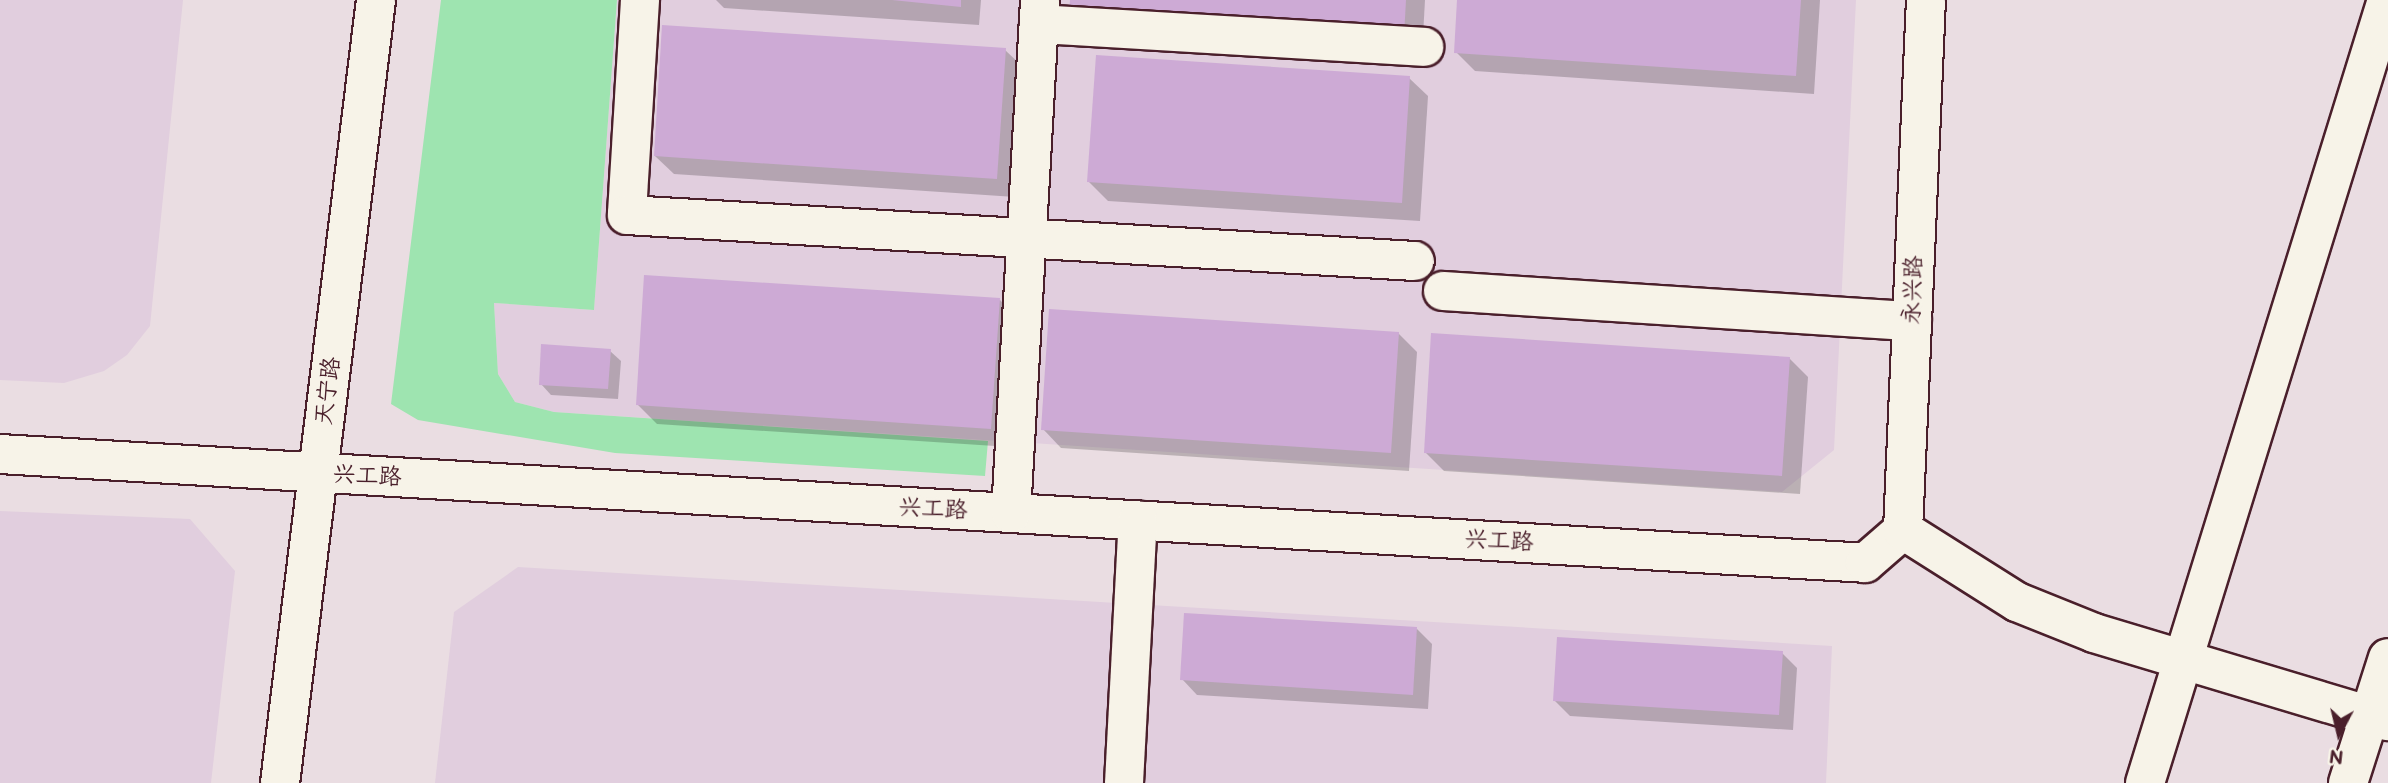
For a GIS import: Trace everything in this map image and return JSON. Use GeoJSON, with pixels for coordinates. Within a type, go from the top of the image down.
{"type":"FeatureCollection","features":[{"type":"Feature","properties":{"kind":"street","name":"天宁路"},"geometry":{"type":"LineString","coordinates":[[280,783],[376,0]]}},
{"type":"Feature","properties":{"kind":"street"},"geometry":{"type":"LineString","coordinates":[[640,0],[627,215],[1415,261]]}},
{"type":"Feature","properties":{"kind":"street","name":"永兴路"},"geometry":{"type":"LineString","coordinates":[[1903,530],[1926,0]]}},
{"type":"Feature","properties":{"kind":"street"},"geometry":{"type":"LineString","coordinates":[[2145,783],[2186,659],[2387,0]]}},
{"type":"Feature","properties":{"kind":"street"},"geometry":{"type":"LineString","coordinates":[[1011,513],[1039,12],[1424,47]]}},
{"type":"Feature","properties":{"kind":"street"},"geometry":{"type":"LineString","coordinates":[[1443,291],[1912,321]]}},
{"type":"Feature","properties":{"kind":"street","name":"兴工路"},"geometry":{"type":"LineString","coordinates":[[0,454],[1865,563],[1903,530]]}},
{"type":"Feature","properties":{"kind":"street"},"geometry":{"type":"LineString","coordinates":[[1124,783],[1138,520]]}},
{"type":"Feature","properties":{"kind":"street"},"geometry":{"type":"LineString","coordinates":[[1903,530],[2017,602],[2094,633],[2379,718]]}},
{"type":"Feature","properties":{"kind":"street"},"geometry":{"type":"LineString","coordinates":[[2348,783],[2379,718],[2388,658]]}},
{"type":"Feature","properties":{"kind":"shaded area"},"geometry":{"type":"Polygon","coordinates":[[[0,0],[183,0],[150,326],[127,355],[104,371],[64,383],[0,380],[0,0]]]}},
{"type":"Feature","properties":{"kind":"shaded area"},"geometry":{"type":"Polygon","coordinates":[[[617,0],[1856,0],[1834,450],[1782,492],[554,412],[515,402],[498,374],[494,303],[594,310],[617,0]]]}},
{"type":"Feature","properties":{"kind":"shaded area"},"geometry":{"type":"Polygon","coordinates":[[[0,511],[190,519],[235,571],[211,783],[0,783],[0,511]]]}},
{"type":"Feature","properties":{"kind":"shaded area"},"geometry":{"type":"Polygon","coordinates":[[[518,567],[1832,646],[1826,783],[435,783],[454,612],[518,567]]]}},
{"type":"Feature","properties":{"kind":"green space"},"geometry":{"type":"Polygon","coordinates":[[[441,0],[617,0],[594,310],[494,303],[498,374],[515,402],[554,412],[988,441],[985,476],[615,453],[418,420],[391,404],[441,0]]]}},
{"type":"Feature","properties":{"kind":"building"},"geometry":{"type":"Polygon","coordinates":[[[892,0],[961,0],[961,7],[892,0]]]}},
{"type":"Feature","properties":{"kind":"building"},"geometry":{"type":"Polygon","coordinates":[[[1070,0],[1406,0],[1404,36],[1069,14],[1070,0]]]}},
{"type":"Feature","properties":{"kind":"building"},"geometry":{"type":"Polygon","coordinates":[[[1457,0],[1801,0],[1796,76],[1454,53],[1457,0]]]}},
{"type":"Feature","properties":{"kind":"building"},"geometry":{"type":"Polygon","coordinates":[[[662,25],[1006,48],[997,179],[654,156],[662,25]]]}},
{"type":"Feature","properties":{"kind":"building"},"geometry":{"type":"Polygon","coordinates":[[[1096,55],[1410,76],[1402,203],[1087,182],[1096,55]]]}},
{"type":"Feature","properties":{"kind":"building"},"geometry":{"type":"Polygon","coordinates":[[[644,275],[1000,298],[991,429],[636,405],[644,275]]]}},
{"type":"Feature","properties":{"kind":"building"},"geometry":{"type":"Polygon","coordinates":[[[1049,309],[1399,332],[1391,453],[1041,430],[1049,309]]]}},
{"type":"Feature","properties":{"kind":"building"},"geometry":{"type":"Polygon","coordinates":[[[1431,333],[1790,357],[1782,476],[1424,453],[1431,333]]]}},
{"type":"Feature","properties":{"kind":"building"},"geometry":{"type":"Polygon","coordinates":[[[541,344],[611,349],[608,389],[539,385],[541,344]]]}},
{"type":"Feature","properties":{"kind":"building"},"geometry":{"type":"Polygon","coordinates":[[[1184,613],[1417,627],[1413,695],[1180,680],[1184,613]]]}},
{"type":"Feature","properties":{"kind":"building"},"geometry":{"type":"Polygon","coordinates":[[[1557,637],[1783,651],[1779,715],[1553,701],[1557,637]]]}}]}
